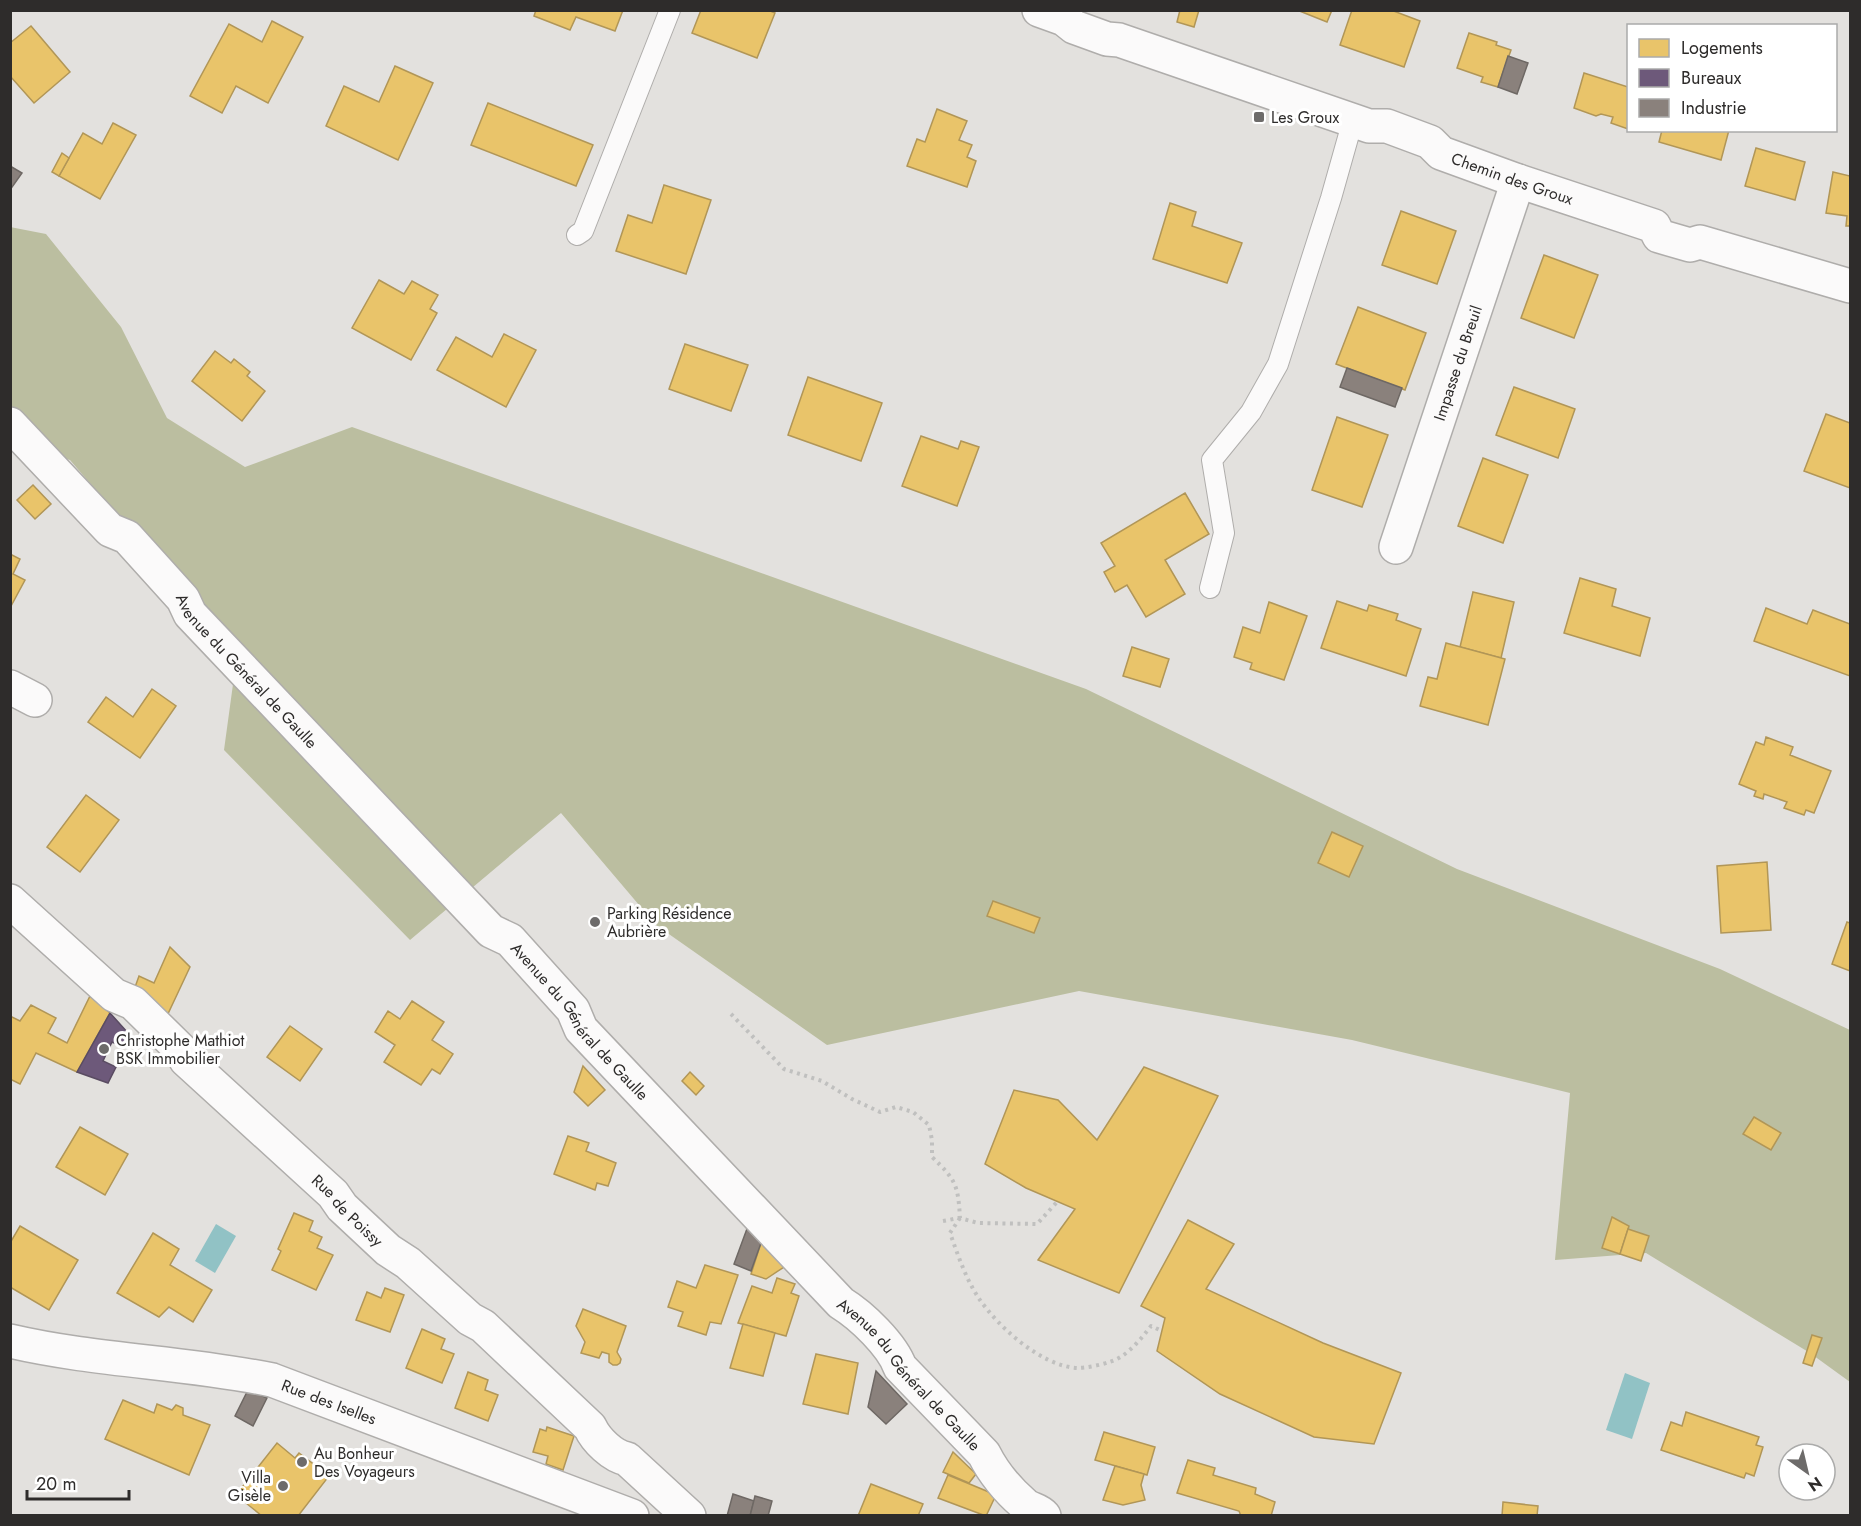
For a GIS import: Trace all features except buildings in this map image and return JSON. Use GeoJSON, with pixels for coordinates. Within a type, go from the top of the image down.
{"type":"FeatureCollection","features":[{"type":"Feature","properties":{"kind":"street","name":"Chemin des Groux"},"geometry":{"type":"LineString","coordinates":[[1039,10],[1064,19],[1074,27],[1107,39],[1119,40],[1369,126],[1387,126],[1430,142],[1441,153],[1654,226],[1659,236],[1690,245],[1700,242],[1851,286]]}},
{"type":"Feature","properties":{"kind":"street","name":"Impasse du Breuil"},"geometry":{"type":"LineString","coordinates":[[1396,547],[1518,181]]}},
{"type":"Feature","properties":{"kind":"street","name":"Avenue du Général de Gaulle"},"geometry":{"type":"LineString","coordinates":[[10,424],[110,530],[127,537],[183,599],[190,614],[491,931],[510,940],[573,1010],[581,1029],[841,1303],[854,1311],[896,1356],[900,1367],[984,1454],[990,1466],[1026,1506],[1039,1509],[1044,1515]]}},
{"type":"Feature","properties":{"kind":"street","name":"Rue de Poissy"},"geometry":{"type":"LineString","coordinates":[[10,901],[114,995],[133,1003],[181,1050],[186,1060],[333,1194],[342,1207],[388,1250],[408,1263],[470,1319],[483,1326],[590,1427],[594,1435],[618,1457],[627,1459],[689,1515]]}},
{"type":"Feature","properties":{"kind":"street","name":"Rue des Iselles"},"geometry":{"type":"LineString","coordinates":[[10,1341],[48,1350],[230,1371],[272,1380],[632,1515]]}},
{"type":"Feature","properties":{"kind":"lane"},"geometry":{"type":"LineString","coordinates":[[577,235],[583,231],[670,10]]}},
{"type":"Feature","properties":{"kind":"lane"},"geometry":{"type":"LineString","coordinates":[[1210,588],[1224,533],[1212,459],[1251,412],[1278,363],[1331,198],[1353,120]]}},
{"type":"Feature","properties":{"kind":"path"},"geometry":{"type":"LineString","coordinates":[[731,1014],[784,1069],[822,1081],[880,1112],[897,1107],[913,1112],[929,1125],[932,1157],[947,1171],[958,1191],[960,1218],[951,1233],[963,1270],[992,1316],[1015,1338],[1047,1359],[1077,1368],[1111,1362],[1135,1346],[1151,1326],[1162,1331]]}},
{"type":"Feature","properties":{"kind":"path"},"geometry":{"type":"LineString","coordinates":[[943,1221],[960,1218],[978,1223],[1036,1224],[1057,1202]]}},
{"type":"Feature","properties":{"kind":"green space"},"geometry":{"type":"Polygon","coordinates":[[[10,227],[46,234],[121,327],[167,418],[245,467],[352,427],[1086,689],[1457,869],[1720,969],[1850,1030],[1850,1382],[1810,1353],[1646,1253],[1555,1260],[1570,1093],[1352,1040],[1079,991],[827,1045],[656,925],[561,813],[410,940],[224,750],[237,655],[70,460],[11,444],[10,227]]]}},
{"type":"Feature","properties":{"kind":"water"},"geometry":{"type":"Polygon","coordinates":[[[216,1224],[236,1236],[215,1273],[195,1261],[216,1224]]]}},
{"type":"Feature","properties":{"kind":"water"},"geometry":{"type":"Polygon","coordinates":[[[1625,1373],[1650,1383],[1632,1439],[1606,1430],[1625,1373]]]}},
{"type":"Feature","properties":{"kind":"place","name":"Les Groux"},"geometry":{"type":"Point","coordinates":[1259,117]}},
{"type":"Feature","properties":{"kind":"place","name":"Parking Résidence Aubrière"},"geometry":{"type":"Point","coordinates":[595,922]}},
{"type":"Feature","properties":{"kind":"place","name":"Christophe Mathiot BSK Immobilier"},"geometry":{"type":"Point","coordinates":[104,1049]}},
{"type":"Feature","properties":{"kind":"place","name":"Au Bonheur Des Voyageurs"},"geometry":{"type":"Point","coordinates":[302,1462]}},
{"type":"Feature","properties":{"kind":"place","name":"Villa Gisèle"},"geometry":{"type":"Point","coordinates":[283,1486]}}]}
